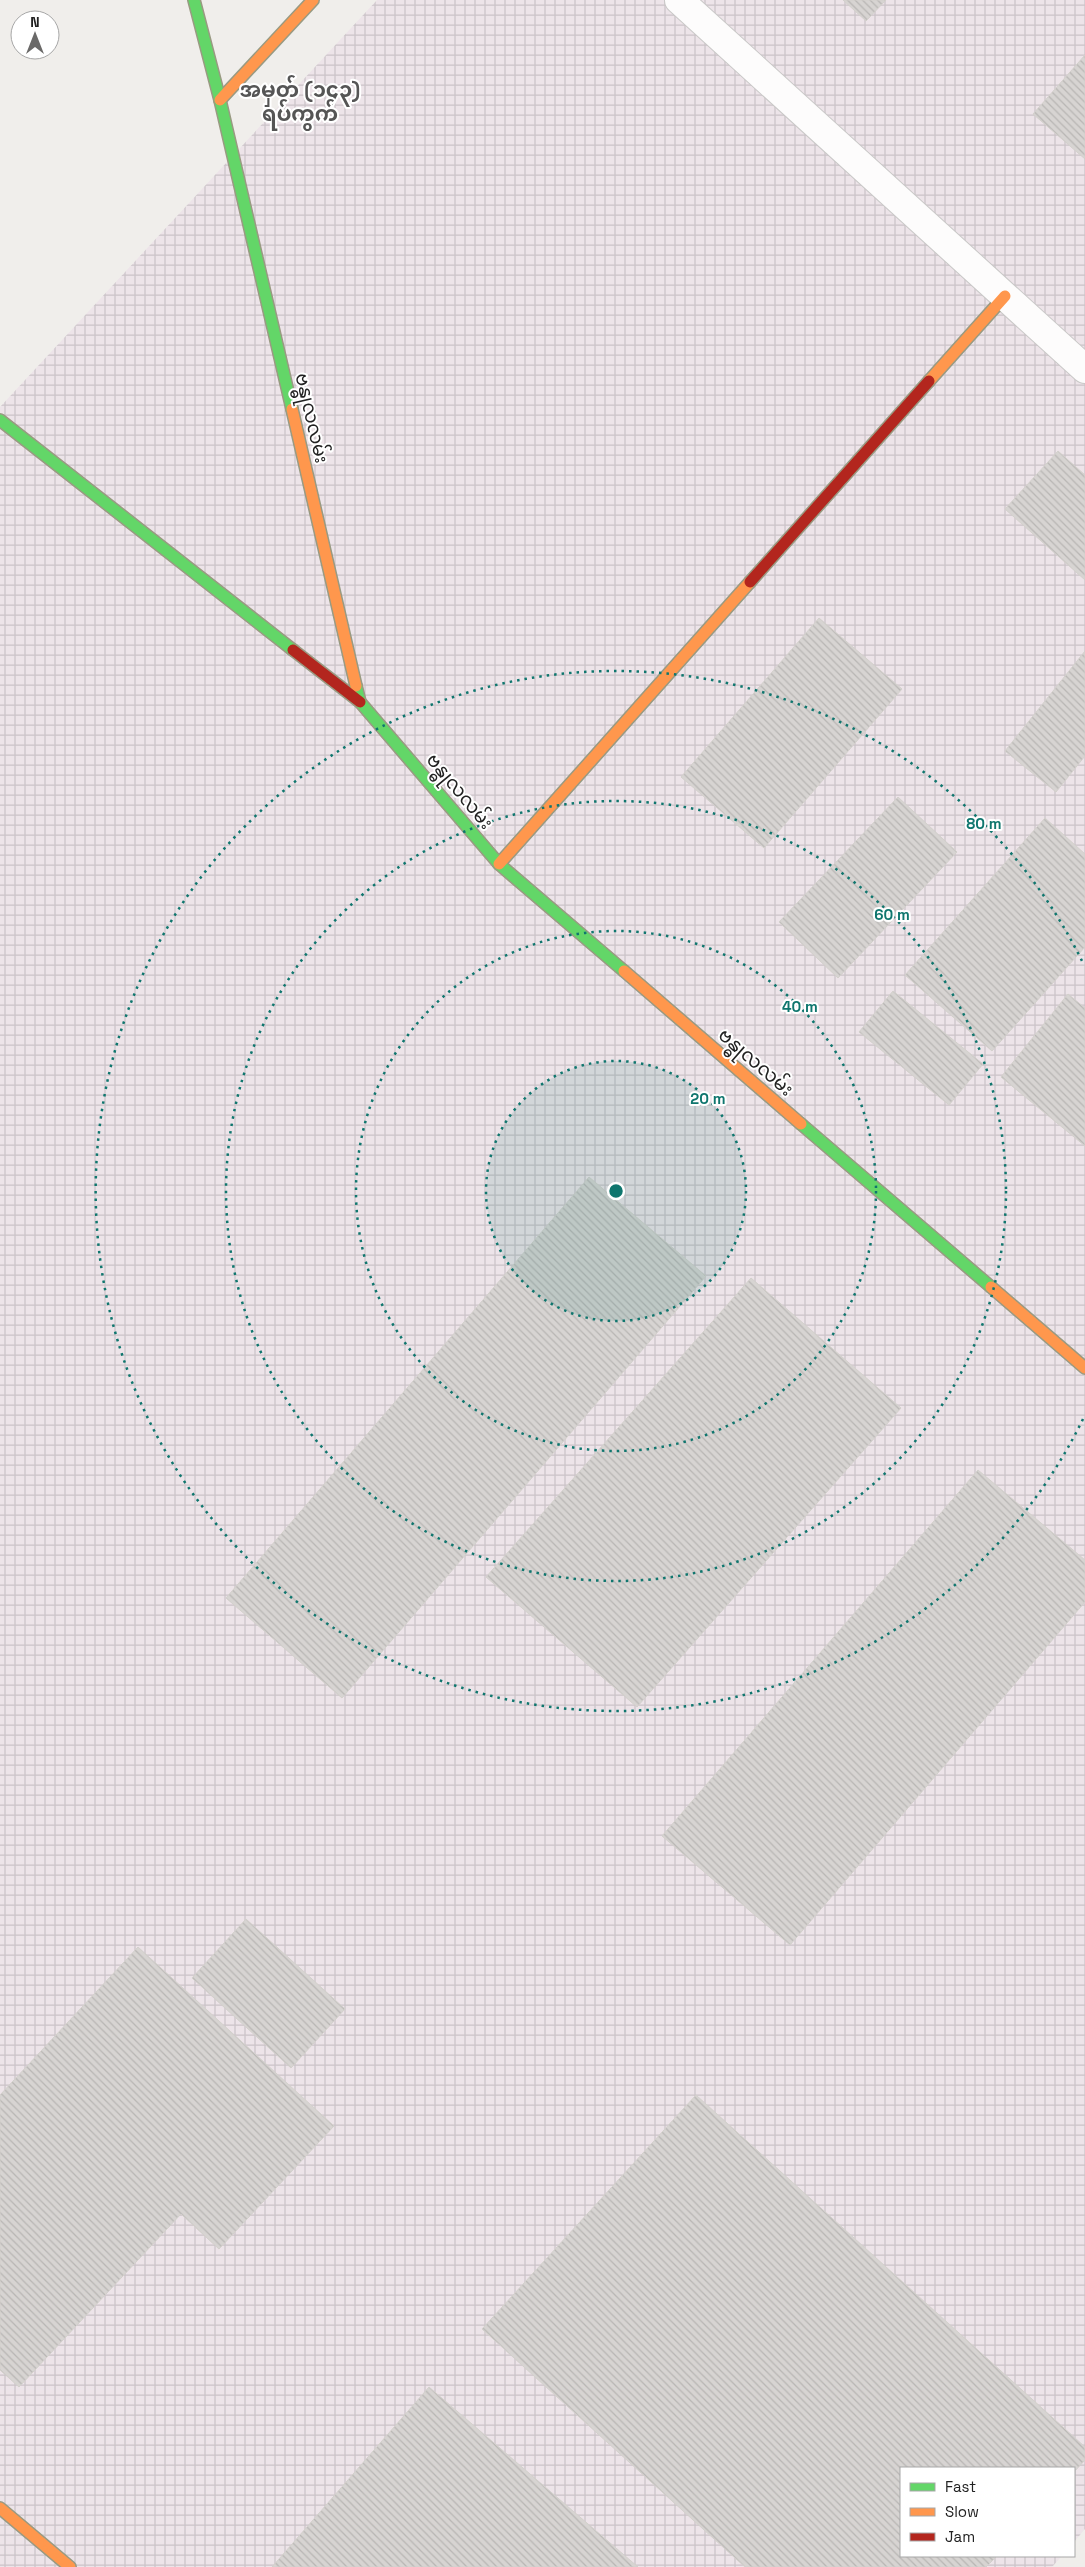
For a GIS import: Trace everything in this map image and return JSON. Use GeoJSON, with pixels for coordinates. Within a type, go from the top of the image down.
{"type":"FeatureCollection","features":[{"type":"Feature","properties":{"kind":"street","name":"ဗန္ဓုလလမ်း"},"geometry":{"type":"LineString","coordinates":[[194,0],[220,100],[360,702],[499,864],[1085,1368]]}},
{"type":"Feature","properties":{"kind":"street"},"geometry":{"type":"LineString","coordinates":[[220,100],[313,0]]}},
{"type":"Feature","properties":{"kind":"street"},"geometry":{"type":"LineString","coordinates":[[678,0],[1085,369]]}},
{"type":"Feature","properties":{"kind":"street"},"geometry":{"type":"LineString","coordinates":[[499,864],[1005,296]]}},
{"type":"Feature","properties":{"kind":"street"},"geometry":{"type":"LineString","coordinates":[[3,430],[360,702]]}},
{"type":"Feature","properties":{"kind":"street"},"geometry":{"type":"LineString","coordinates":[[0,2508],[70,2567]]}},
{"type":"Feature","properties":{"kind":"shaded area"},"geometry":{"type":"Polygon","coordinates":[[[377,0],[1085,0],[1085,2529],[1075,2541],[1075,2467],[900,2467],[900,2557],[1061,2557],[1052,2567],[0,2567],[0,407],[377,0]]]}},
{"type":"Feature","properties":{"kind":"building"},"geometry":{"type":"Polygon","coordinates":[[[843,0],[886,0],[866,21],[843,0]]]}},
{"type":"Feature","properties":{"kind":"building"},"geometry":{"type":"Polygon","coordinates":[[[1085,55],[1085,159],[1033,114],[1085,55]]]}},
{"type":"Feature","properties":{"kind":"building"},"geometry":{"type":"Polygon","coordinates":[[[1058,451],[1085,475],[1085,580],[1005,509],[1058,451]]]}},
{"type":"Feature","properties":{"kind":"building"},"geometry":{"type":"Polygon","coordinates":[[[819,618],[902,689],[764,848],[681,777],[819,618]]]}},
{"type":"Feature","properties":{"kind":"building"},"geometry":{"type":"Polygon","coordinates":[[[1085,651],[1085,756],[1056,792],[1005,751],[1085,651]]]}},
{"type":"Feature","properties":{"kind":"building"},"geometry":{"type":"Polygon","coordinates":[[[898,797],[957,852],[838,978],[779,922],[898,797]]]}},
{"type":"Feature","properties":{"kind":"building"},"geometry":{"type":"Polygon","coordinates":[[[1045,818],[1085,854],[1085,947],[992,1051],[905,975],[1045,818]]]}},
{"type":"Feature","properties":{"kind":"building"},"geometry":{"type":"Polygon","coordinates":[[[893,991],[983,1064],[949,1105],[859,1032],[893,991]]]}},
{"type":"Feature","properties":{"kind":"building"},"geometry":{"type":"Polygon","coordinates":[[[1068,994],[1085,1008],[1085,1146],[1001,1077],[1068,994]]]}},
{"type":"Feature","properties":{"kind":"building"},"geometry":{"type":"Polygon","coordinates":[[[589,1177],[706,1276],[342,1698],[226,1598],[589,1177]]]}},
{"type":"Feature","properties":{"kind":"building"},"geometry":{"type":"Polygon","coordinates":[[[751,1278],[901,1408],[637,1707],[486,1577],[751,1278]]]}},
{"type":"Feature","properties":{"kind":"building"},"geometry":{"type":"Polygon","coordinates":[[[978,1470],[1085,1560],[1085,1602],[790,1945],[662,1836],[978,1470]]]}},
{"type":"Feature","properties":{"kind":"building"},"geometry":{"type":"Polygon","coordinates":[[[246,1919],[345,2009],[291,2068],[192,1978],[246,1919]]]}},
{"type":"Feature","properties":{"kind":"building"},"geometry":{"type":"Polygon","coordinates":[[[138,1947],[334,2126],[219,2249],[181,2214],[19,2387],[0,2370],[0,2095],[138,1947]]]}},
{"type":"Feature","properties":{"kind":"building"},"geometry":{"type":"Polygon","coordinates":[[[696,2095],[1085,2447],[1085,2460],[1075,2471],[1075,2467],[900,2467],[900,2557],[996,2557],[986,2567],[745,2567],[482,2329],[696,2095]]]}},
{"type":"Feature","properties":{"kind":"building"},"geometry":{"type":"Polygon","coordinates":[[[429,2387],[638,2567],[272,2567],[429,2387]]]}},
{"type":"Feature","properties":{"kind":"traffic: fast"},"geometry":{"type":"LineString","coordinates":[[194,0],[220,100],[292,409]]}},
{"type":"Feature","properties":{"kind":"traffic: fast"},"geometry":{"type":"LineString","coordinates":[[0,420],[293,650]]}},
{"type":"Feature","properties":{"kind":"traffic: fast"},"geometry":{"type":"LineString","coordinates":[[356,686],[360,702],[499,864],[624,971]]}},
{"type":"Feature","properties":{"kind":"traffic: fast"},"geometry":{"type":"LineString","coordinates":[[801,1124],[991,1287]]}},
{"type":"Feature","properties":{"kind":"traffic: slow"},"geometry":{"type":"LineString","coordinates":[[220,100],[313,0]]}},
{"type":"Feature","properties":{"kind":"traffic: slow"},"geometry":{"type":"LineString","coordinates":[[929,381],[1005,296]]}},
{"type":"Feature","properties":{"kind":"traffic: slow"},"geometry":{"type":"LineString","coordinates":[[292,409],[356,686]]}},
{"type":"Feature","properties":{"kind":"traffic: slow"},"geometry":{"type":"LineString","coordinates":[[499,864],[750,582]]}},
{"type":"Feature","properties":{"kind":"traffic: slow"},"geometry":{"type":"LineString","coordinates":[[624,971],[801,1124]]}},
{"type":"Feature","properties":{"kind":"traffic: slow"},"geometry":{"type":"LineString","coordinates":[[991,1287],[1085,1368]]}},
{"type":"Feature","properties":{"kind":"traffic: slow"},"geometry":{"type":"LineString","coordinates":[[0,2508],[70,2567]]}},
{"type":"Feature","properties":{"kind":"traffic: jam"},"geometry":{"type":"LineString","coordinates":[[750,582],[929,381]]}},
{"type":"Feature","properties":{"kind":"traffic: jam"},"geometry":{"type":"LineString","coordinates":[[293,650],[360,702]]}},
{"type":"Feature","properties":{"kind":"district","name":"အမှတ် (၁၄၃) ရပ်ကွက်"},"geometry":{"type":"Point","coordinates":[300,101]}}]}
